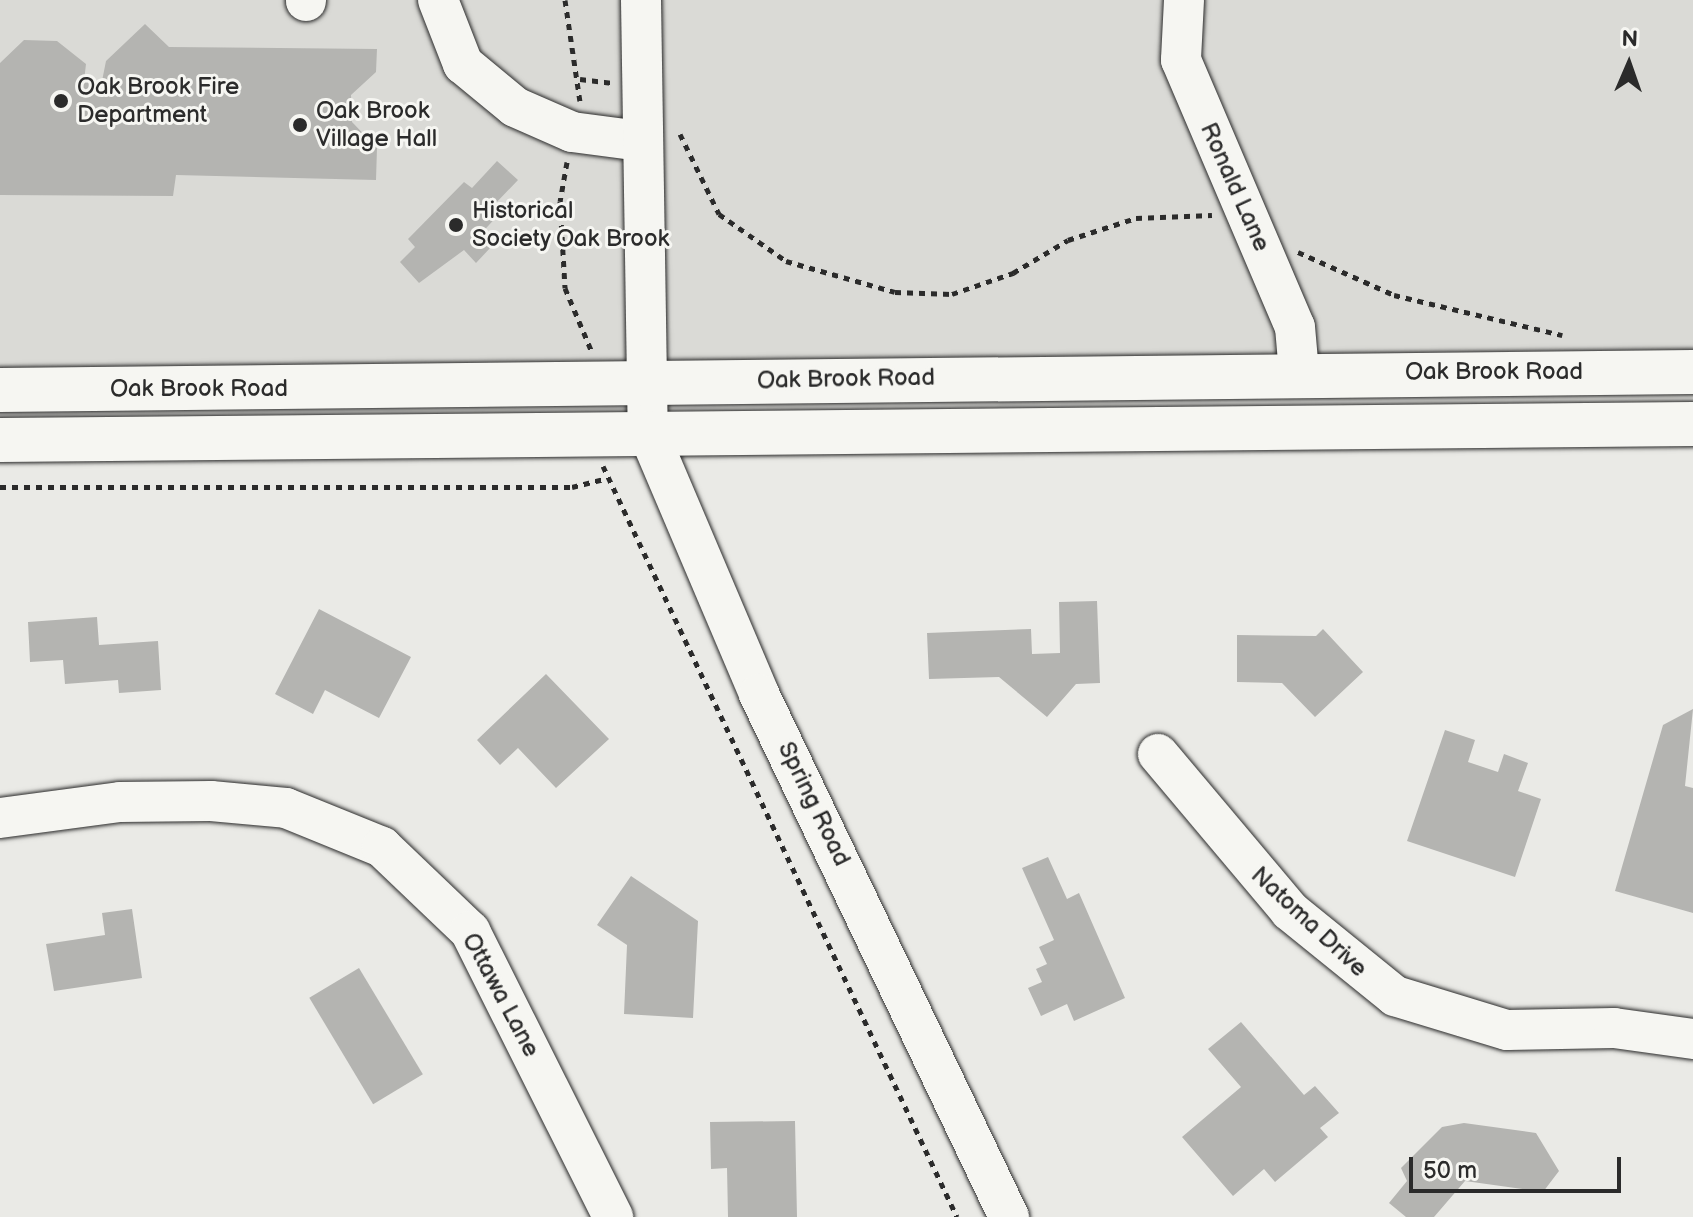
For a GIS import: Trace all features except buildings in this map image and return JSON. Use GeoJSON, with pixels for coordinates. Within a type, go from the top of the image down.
{"type":"FeatureCollection","features":[{"type":"Feature","properties":{"kind":"main road","name":"Oak Brook Road"},"geometry":{"type":"LineString","coordinates":[[0,390],[642,384],[1299,373],[1684,372]]}},
{"type":"Feature","properties":{"kind":"main road","name":"Oak Brook Road"},"geometry":{"type":"LineString","coordinates":[[0,440],[1693,424]]}},
{"type":"Feature","properties":{"kind":"street"},"geometry":{"type":"LineString","coordinates":[[438,0],[463,64],[515,107],[572,132],[640,141]]}},
{"type":"Feature","properties":{"kind":"street","name":"Spring Road"},"geometry":{"type":"LineString","coordinates":[[641,0],[642,384],[648,432],[759,694],[1009,1217]]}},
{"type":"Feature","properties":{"kind":"street","name":"Ronald Lane"},"geometry":{"type":"LineString","coordinates":[[1184,0],[1181,60],[1295,327],[1299,373]]}},
{"type":"Feature","properties":{"kind":"street","name":"Natoma Drive"},"geometry":{"type":"LineString","coordinates":[[1158,754],[1290,911],[1395,996],[1507,1030],[1614,1028],[1693,1039]]}},
{"type":"Feature","properties":{"kind":"street","name":"Ottawa Lane"},"geometry":{"type":"LineString","coordinates":[[0,818],[120,802],[211,801],[286,808],[382,847],[470,931],[613,1217]]}},
{"type":"Feature","properties":{"kind":"path"},"geometry":{"type":"LineString","coordinates":[[565,0],[580,79],[560,201],[565,288],[594,363]]}},
{"type":"Feature","properties":{"kind":"path"},"geometry":{"type":"LineString","coordinates":[[678,125],[719,214],[786,261],[895,292],[952,294],[1013,273],[1068,240],[1136,218],[1212,215],[1394,295],[1569,337]]}},
{"type":"Feature","properties":{"kind":"path"},"geometry":{"type":"LineString","coordinates":[[0,487],[572,487],[605,479],[957,1217]]}},
{"type":"Feature","properties":{"kind":"shaded area"},"geometry":{"type":"Polygon","coordinates":[[[0,0],[1693,0],[1693,373],[0,373],[0,0]]]}},
{"type":"Feature","properties":{"kind":"place","name":"Oak Brook Fire Department"},"geometry":{"type":"Point","coordinates":[61,101]}},
{"type":"Feature","properties":{"kind":"place","name":"Oak Brook Village Hall"},"geometry":{"type":"Point","coordinates":[300,125]}},
{"type":"Feature","properties":{"kind":"place","name":"Historical Society Oak Brook"},"geometry":{"type":"Point","coordinates":[456,225]}}]}
